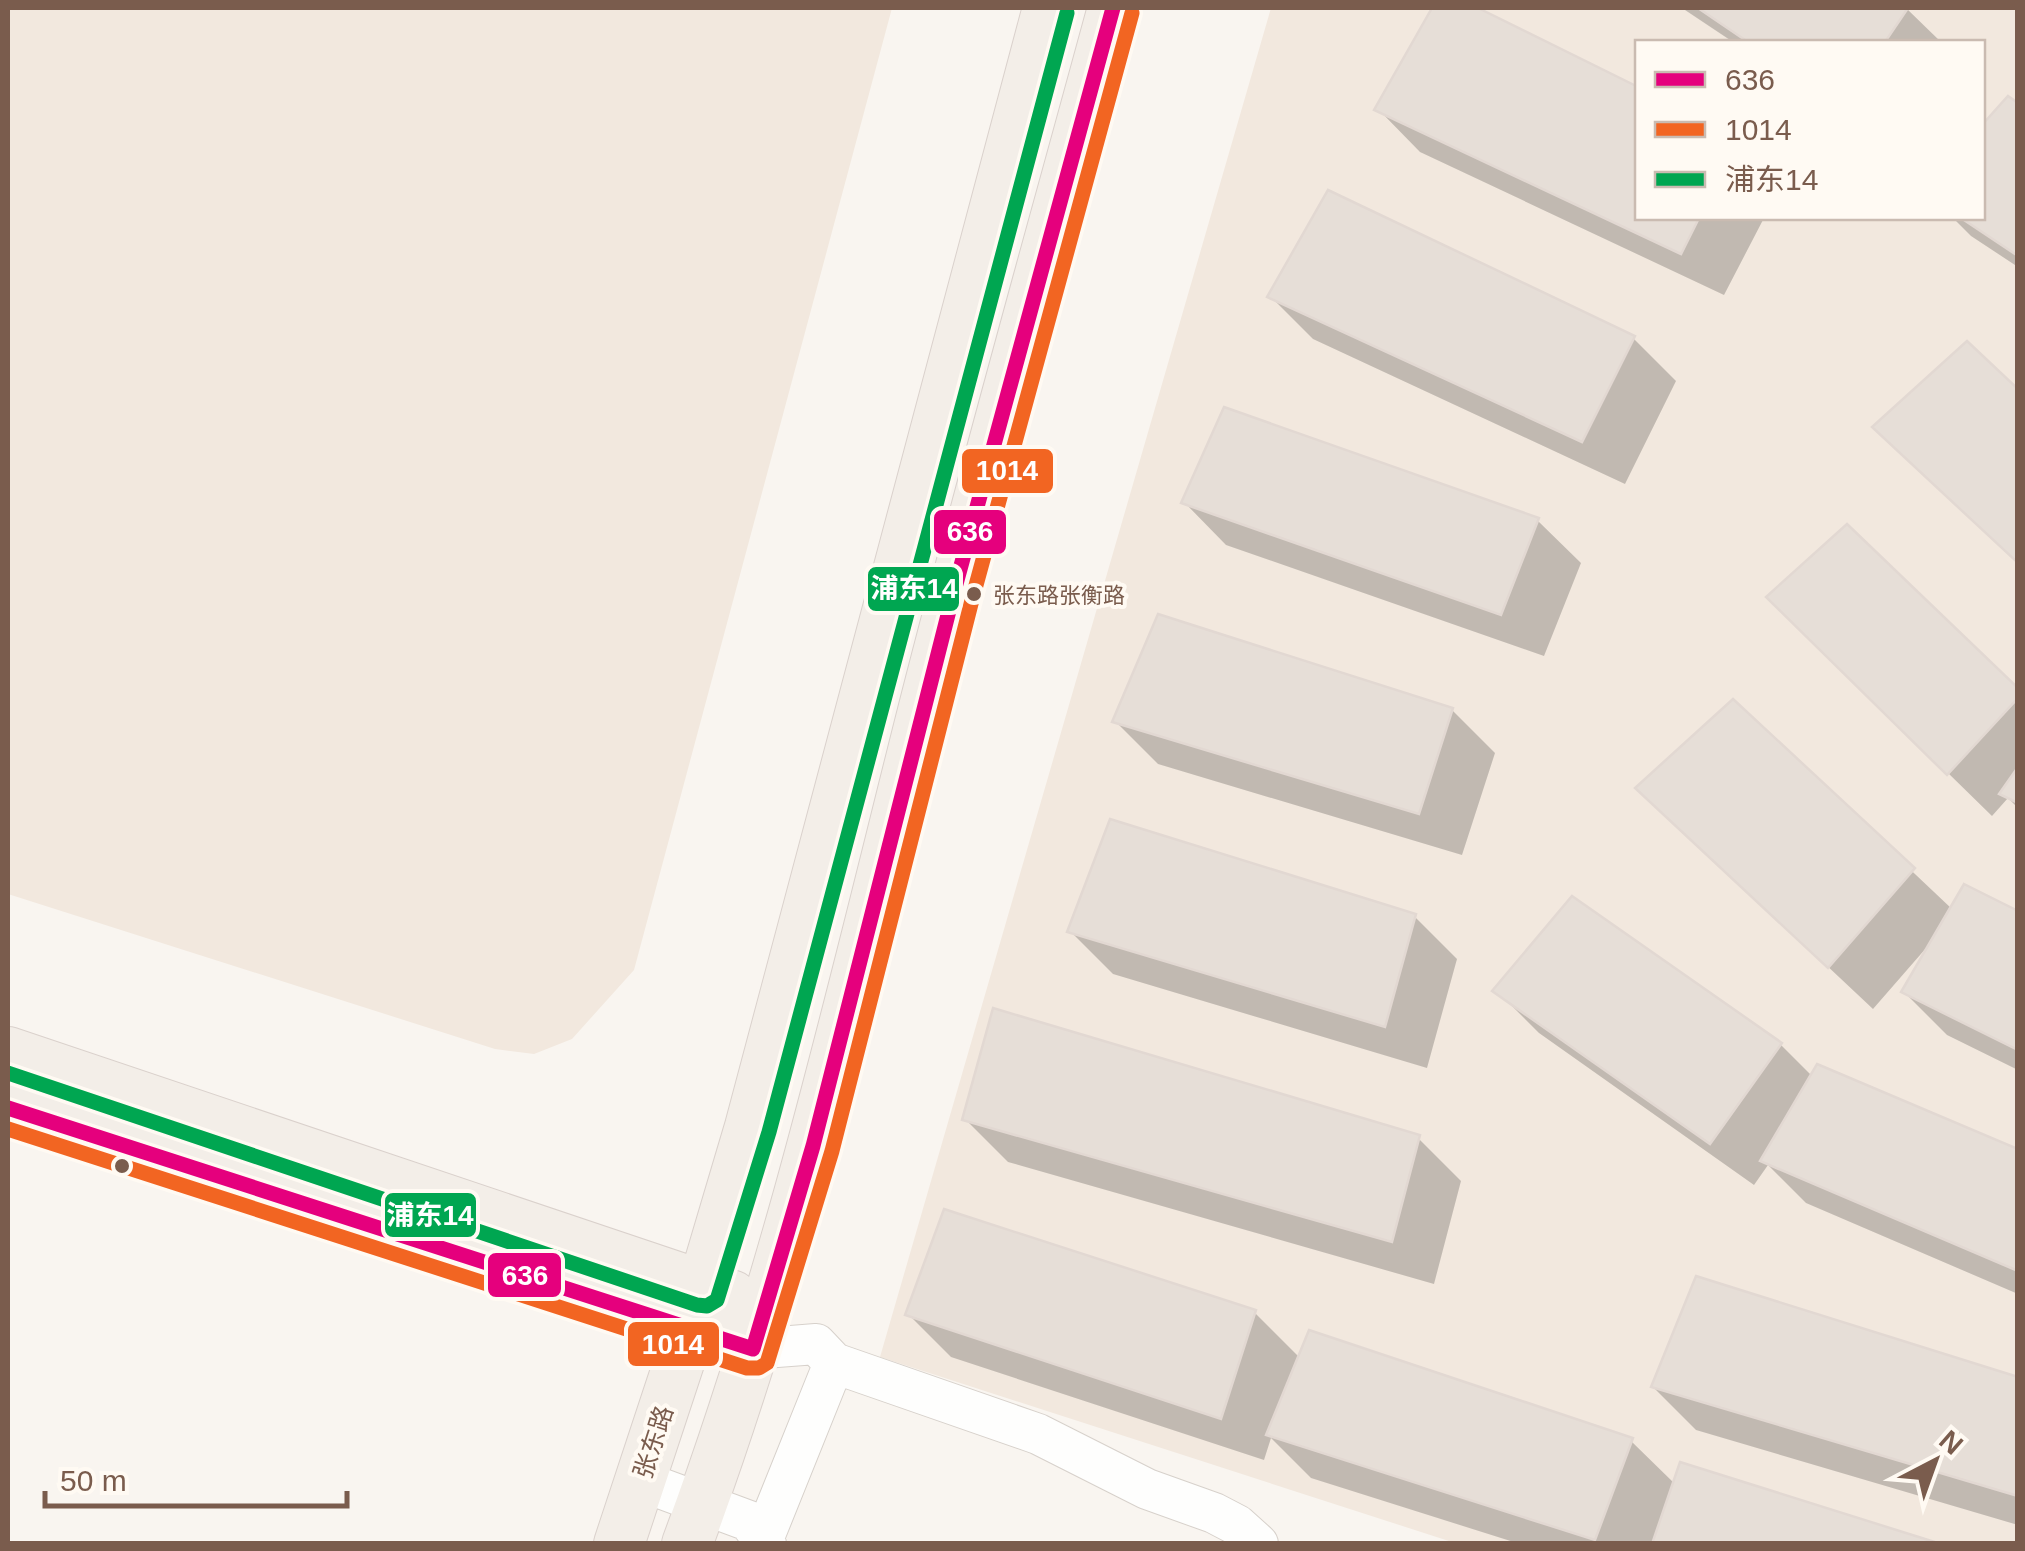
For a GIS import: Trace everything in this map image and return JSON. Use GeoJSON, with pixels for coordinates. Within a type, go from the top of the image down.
{"type":"FeatureCollection","features":[{"type":"Feature","properties":{"kind":"main road","name":"张东路"},"geometry":{"type":"LineString","coordinates":[[618,1544],[696,1308],[750,1127],[1048,8]]}},
{"type":"Feature","properties":{"kind":"main road"},"geometry":{"type":"LineString","coordinates":[[694,1523],[759,1328],[813,1146],[952,595],[1113,8]]}},
{"type":"Feature","properties":{"kind":"main road"},"geometry":{"type":"LineString","coordinates":[[8,1052],[696,1308]]}},
{"type":"Feature","properties":{"kind":"main road"},"geometry":{"type":"LineString","coordinates":[[8,1108],[759,1328]]}},
{"type":"Feature","properties":{"kind":"street"},"geometry":{"type":"LineString","coordinates":[[759,1328],[816,1344],[834,1363],[1038,1434],[1147,1489],[1237,1524],[1258,1544]]}},
{"type":"Feature","properties":{"kind":"street"},"geometry":{"type":"LineString","coordinates":[[765,1540],[834,1363]]}},
{"type":"Feature","properties":{"kind":"street"},"geometry":{"type":"LineString","coordinates":[[640,1481],[694,1523],[749,1520],[765,1540]]}},
{"type":"Feature","properties":{"kind":"shaded area"},"geometry":{"type":"Polygon","coordinates":[[[8,8],[892,8],[634,970],[572,1039],[534,1054],[495,1049],[8,894],[8,8]]]}},
{"type":"Feature","properties":{"kind":"shaded area"},"geometry":{"type":"Polygon","coordinates":[[[1271,8],[2017,8],[2017,1543],[1455,1543],[880,1357],[1271,8]]]}},
{"type":"Feature","properties":{"kind":"building"},"geometry":{"type":"Polygon","coordinates":[[[1432,8],[1478,8],[1635,86],[1635,220],[1698,220],[1681,254],[1374,110],[1432,8]]]}},
{"type":"Feature","properties":{"kind":"building"},"geometry":{"type":"Polygon","coordinates":[[[1698,8],[1908,8],[1886,40],[1745,40],[1698,8]]]}},
{"type":"Feature","properties":{"kind":"building"},"geometry":{"type":"Polygon","coordinates":[[[2008,96],[2018,103],[2018,256],[1964,220],[1985,220],[1985,122],[2008,96]]]}},
{"type":"Feature","properties":{"kind":"building"},"geometry":{"type":"Polygon","coordinates":[[[1328,190],[1635,336],[1582,442],[1267,297],[1328,190]]]}},
{"type":"Feature","properties":{"kind":"building"},"geometry":{"type":"Polygon","coordinates":[[[1967,341],[2018,389],[2018,563],[1872,427],[1967,341]]]}},
{"type":"Feature","properties":{"kind":"building"},"geometry":{"type":"Polygon","coordinates":[[[1224,407],[1539,518],[1501,615],[1181,503],[1224,407]]]}},
{"type":"Feature","properties":{"kind":"building"},"geometry":{"type":"Polygon","coordinates":[[[1847,524],[2018,688],[2018,698],[1947,775],[1766,597],[1847,524]]]}},
{"type":"Feature","properties":{"kind":"building"},"geometry":{"type":"Polygon","coordinates":[[[1158,614],[1453,708],[1419,814],[1112,722],[1158,614]]]}},
{"type":"Feature","properties":{"kind":"building"},"geometry":{"type":"Polygon","coordinates":[[[1733,699],[1915,868],[1828,968],[1635,788],[1733,699]]]}},
{"type":"Feature","properties":{"kind":"building"},"geometry":{"type":"Polygon","coordinates":[[[2018,767],[2018,803],[1999,794],[2018,767]]]}},
{"type":"Feature","properties":{"kind":"building"},"geometry":{"type":"Polygon","coordinates":[[[1110,819],[1416,914],[1385,1027],[1067,932],[1110,819]]]}},
{"type":"Feature","properties":{"kind":"building"},"geometry":{"type":"Polygon","coordinates":[[[1964,884],[2018,911],[2018,1050],[1901,992],[1964,884]]]}},
{"type":"Feature","properties":{"kind":"building"},"geometry":{"type":"Polygon","coordinates":[[[1572,896],[1782,1043],[1710,1144],[1492,991],[1572,896]]]}},
{"type":"Feature","properties":{"kind":"building"},"geometry":{"type":"Polygon","coordinates":[[[993,1008],[1420,1135],[1392,1242],[962,1120],[993,1008]]]}},
{"type":"Feature","properties":{"kind":"building"},"geometry":{"type":"Polygon","coordinates":[[[1817,1064],[2018,1149],[2018,1271],[1760,1161],[1817,1064]]]}},
{"type":"Feature","properties":{"kind":"building"},"geometry":{"type":"Polygon","coordinates":[[[944,1209],[1256,1310],[1221,1419],[905,1315],[944,1209]]]}},
{"type":"Feature","properties":{"kind":"building"},"geometry":{"type":"Polygon","coordinates":[[[1696,1276],[2018,1377],[2018,1496],[1651,1387],[1696,1276]]]}},
{"type":"Feature","properties":{"kind":"building"},"geometry":{"type":"Polygon","coordinates":[[[1309,1330],[1633,1438],[1595,1540],[1266,1435],[1309,1330]]]}},
{"type":"Feature","properties":{"kind":"building"},"geometry":{"type":"Polygon","coordinates":[[[1680,1462],[1941,1544],[1652,1544],[1680,1462]]]}},
{"type":"Feature","properties":{"kind":"transit line","name":"636"},"geometry":{"type":"LineString","coordinates":[[8,1108],[753,1349],[813,1146],[953,595],[1113,8]]}},
{"type":"Feature","properties":{"kind":"transit line","name":"浦东14"},"geometry":{"type":"LineString","coordinates":[[8,1073],[697,1305],[707,1306],[717,1300],[769,1132],[1067,13]]}},
{"type":"Feature","properties":{"kind":"transit line","name":"1014"},"geometry":{"type":"LineString","coordinates":[[8,1129],[747,1368],[767,1363],[832,1151],[972,600],[1132,13]]}},
{"type":"Feature","properties":{"kind":"place","name":"张东路张衡路"},"geometry":{"type":"Point","coordinates":[974,594]}}]}
